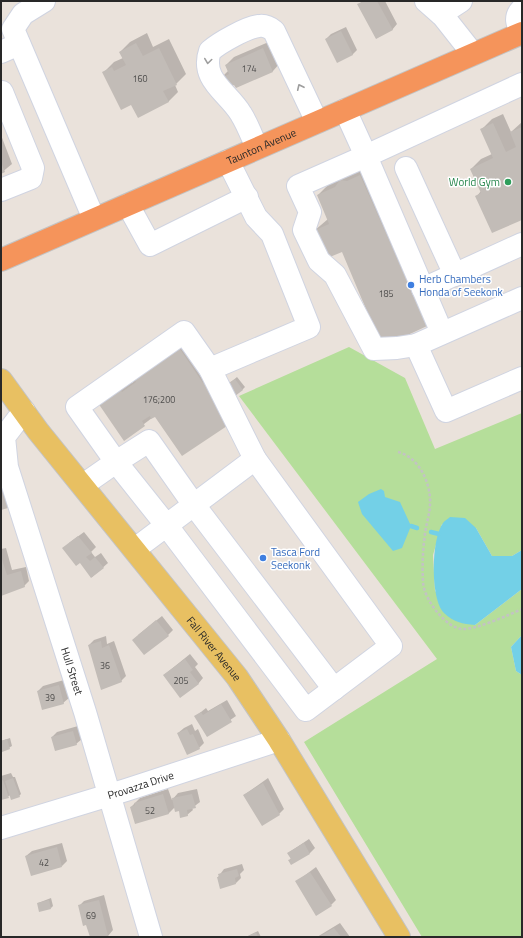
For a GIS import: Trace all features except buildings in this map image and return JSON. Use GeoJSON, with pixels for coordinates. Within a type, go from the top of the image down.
{"type":"FeatureCollection","features":[{"type":"Feature","properties":{"kind":"highway","name":"Taunton Avenue"},"geometry":{"type":"LineString","coordinates":[[1,260],[522,33]]}},
{"type":"Feature","properties":{"kind":"main road","name":"Fall River Avenue"},"geometry":{"type":"LineString","coordinates":[[1,380],[24,411],[237,677],[279,740],[399,937]]}},
{"type":"Feature","properties":{"kind":"street"},"geometry":{"type":"LineString","coordinates":[[44,1],[23,14],[13,29],[10,48],[33,78],[94,219]]}},
{"type":"Feature","properties":{"kind":"street"},"geometry":{"type":"LineString","coordinates":[[461,1],[433,7],[473,54]]}},
{"type":"Feature","properties":{"kind":"street"},"geometry":{"type":"LineString","coordinates":[[522,9],[516,16],[516,20],[522,33]]}},
{"type":"Feature","properties":{"kind":"street"},"geometry":{"type":"LineString","coordinates":[[257,148],[241,114],[210,76],[207,67],[210,51],[252,28],[260,26],[268,27],[274,31],[317,122]]}},
{"type":"Feature","properties":{"kind":"street"},"geometry":{"type":"LineString","coordinates":[[1,190],[31,178],[33,168],[2,92],[33,78]]}},
{"type":"Feature","properties":{"kind":"street"},"geometry":{"type":"LineString","coordinates":[[519,91],[298,186],[310,212],[304,230],[319,262],[335,275],[374,349],[416,345],[522,298]]}},
{"type":"Feature","properties":{"kind":"street"},"geometry":{"type":"LineString","coordinates":[[345,110],[442,333]]}},
{"type":"Feature","properties":{"kind":"street"},"geometry":{"type":"LineString","coordinates":[[210,369],[309,327],[272,234],[256,217],[228,161]]}},
{"type":"Feature","properties":{"kind":"street"},"geometry":{"type":"LineString","coordinates":[[406,168],[455,275]]}},
{"type":"Feature","properties":{"kind":"street"},"geometry":{"type":"LineString","coordinates":[[128,205],[150,245],[247,197]]}},
{"type":"Feature","properties":{"kind":"street"},"geometry":{"type":"LineString","coordinates":[[423,289],[522,244]]}},
{"type":"Feature","properties":{"kind":"street"},"geometry":{"type":"LineString","coordinates":[[184,332],[210,369],[255,459],[391,646],[306,710],[167,526],[116,462],[77,407],[184,332]]}},
{"type":"Feature","properties":{"kind":"street"},"geometry":{"type":"LineString","coordinates":[[416,345],[446,411],[522,378]]}},
{"type":"Feature","properties":{"kind":"street","name":"Hull Street"},"geometry":{"type":"LineString","coordinates":[[24,411],[4,437],[7,467],[84,712],[151,937]]}},
{"type":"Feature","properties":{"kind":"street"},"geometry":{"type":"LineString","coordinates":[[83,485],[149,441],[194,505],[334,689]]}},
{"type":"Feature","properties":{"kind":"street"},"geometry":{"type":"LineString","coordinates":[[135,549],[255,459]]}},
{"type":"Feature","properties":{"kind":"street","name":"Provazza Drive"},"geometry":{"type":"LineString","coordinates":[[1,828],[126,790],[279,740]]}},
{"type":"Feature","properties":{"kind":"path"},"geometry":{"type":"LineString","coordinates":[[398,452],[407,454],[418,465],[428,488],[430,504],[424,542],[422,580],[424,591],[431,604],[441,617],[451,625],[462,629],[477,626],[522,610]]}},
{"type":"Feature","properties":{"kind":"green space"},"geometry":{"type":"Polygon","coordinates":[[[349,347],[405,378],[435,449],[522,413],[522,550],[512,556],[492,556],[476,528],[442,524],[433,555],[435,591],[475,625],[522,589],[522,635],[511,647],[516,671],[522,675],[522,937],[422,937],[304,742],[437,659],[239,396],[349,347]]]}},
{"type":"Feature","properties":{"kind":"water"},"geometry":{"type":"Polygon","coordinates":[[[381,489],[384,491],[385,497],[400,502],[411,526],[402,548],[393,551],[362,514],[358,502],[369,494],[381,489]]]}},
{"type":"Feature","properties":{"kind":"water"},"geometry":{"type":"Polygon","coordinates":[[[450,517],[465,518],[476,528],[492,556],[512,556],[522,550],[522,589],[475,625],[458,622],[447,616],[439,606],[436,595],[434,583],[434,555],[436,542],[443,523],[450,517]]]}},
{"type":"Feature","properties":{"kind":"water"},"geometry":{"type":"Polygon","coordinates":[[[522,635],[522,675],[516,671],[511,647],[522,635]]]}},
{"type":"Feature","properties":{"kind":"waterway"},"geometry":{"type":"LineString","coordinates":[[411,526],[417,528]]}},
{"type":"Feature","properties":{"kind":"waterway"},"geometry":{"type":"LineString","coordinates":[[431,532],[439,534]]}},
{"type":"Feature","properties":{"kind":"place","name":"World Gym"},"geometry":{"type":"Point","coordinates":[508,182]}},
{"type":"Feature","properties":{"kind":"place","name":"Herb Chambers Honda of Seekonk"},"geometry":{"type":"Point","coordinates":[411,285]}},
{"type":"Feature","properties":{"kind":"place","name":"Tasca Ford Seekonk"},"geometry":{"type":"Point","coordinates":[263,558]}}]}
